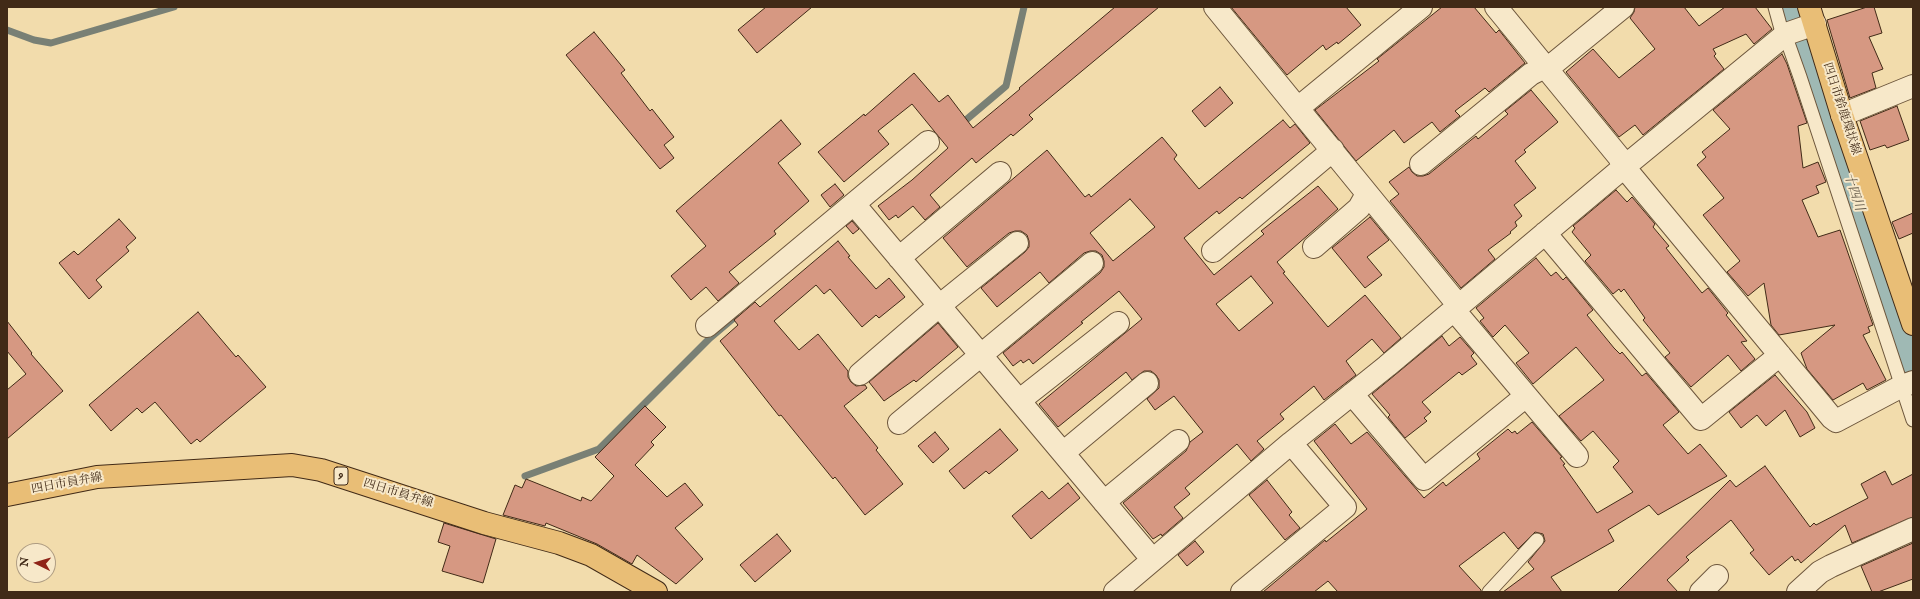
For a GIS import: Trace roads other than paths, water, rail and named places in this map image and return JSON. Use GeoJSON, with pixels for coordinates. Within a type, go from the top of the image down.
{"type":"FeatureCollection","features":[{"type":"Feature","properties":{"kind":"main road","name":"四日市鈴鹿環状線"},"geometry":{"type":"LineString","coordinates":[[1811,19],[1913,324]]}},
{"type":"Feature","properties":{"kind":"main road","name":"四日市員弁線"},"geometry":{"type":"LineString","coordinates":[[7,496],[97,477],[292,465],[321,470],[484,523],[559,543],[592,555],[656,592]]}},
{"type":"Feature","properties":{"kind":"street"},"geometry":{"type":"LineString","coordinates":[[1215,7],[1332,150],[1526,396],[1577,456]]}},
{"type":"Feature","properties":{"kind":"street"},"geometry":{"type":"LineString","coordinates":[[1298,108],[1421,7]]}},
{"type":"Feature","properties":{"kind":"street"},"geometry":{"type":"LineString","coordinates":[[1496,7],[1619,157],[1624,167],[1832,418],[1836,421],[1905,385]]}},
{"type":"Feature","properties":{"kind":"street"},"geometry":{"type":"LineString","coordinates":[[1421,164],[1531,74],[1546,68],[1623,7]]}},
{"type":"Feature","properties":{"kind":"street"},"geometry":{"type":"LineString","coordinates":[[1115,592],[1152,559],[1624,167],[1785,35],[1811,19]]}},
{"type":"Feature","properties":{"kind":"street"},"geometry":{"type":"LineString","coordinates":[[1842,115],[1913,86]]}},
{"type":"Feature","properties":{"kind":"street"},"geometry":{"type":"LineString","coordinates":[[707,326],[859,209],[928,142]]}},
{"type":"Feature","properties":{"kind":"street"},"geometry":{"type":"LineString","coordinates":[[1213,252],[1332,150]]}},
{"type":"Feature","properties":{"kind":"street"},"geometry":{"type":"LineString","coordinates":[[899,258],[1000,173]]}},
{"type":"Feature","properties":{"kind":"street"},"geometry":{"type":"LineString","coordinates":[[1314,247],[1359,208],[1367,194]]}},
{"type":"Feature","properties":{"kind":"street"},"geometry":{"type":"LineString","coordinates":[[859,209],[1152,559]]}},
{"type":"Feature","properties":{"kind":"street"},"geometry":{"type":"LineString","coordinates":[[1545,233],[1701,419],[1780,354]]}},
{"type":"Feature","properties":{"kind":"street"},"geometry":{"type":"LineString","coordinates":[[860,374],[939,306],[1017,243]]}},
{"type":"Feature","properties":{"kind":"street"},"geometry":{"type":"LineString","coordinates":[[899,423],[1092,263]]}},
{"type":"Feature","properties":{"kind":"street"},"geometry":{"type":"LineString","coordinates":[[1020,400],[1118,323]]}},
{"type":"Feature","properties":{"kind":"street"},"geometry":{"type":"LineString","coordinates":[[1063,453],[1147,383]]}},
{"type":"Feature","properties":{"kind":"street"},"geometry":{"type":"LineString","coordinates":[[1352,394],[1424,479],[1526,396]]}},
{"type":"Feature","properties":{"kind":"street"},"geometry":{"type":"LineString","coordinates":[[1104,502],[1178,441]]}},
{"type":"Feature","properties":{"kind":"street"},"geometry":{"type":"LineString","coordinates":[[1242,592],[1344,507],[1291,444]]}},
{"type":"Feature","properties":{"kind":"street"},"geometry":{"type":"LineString","coordinates":[[1798,592],[1820,572],[1830,566],[1913,529]]}},
{"type":"Feature","properties":{"kind":"street"},"geometry":{"type":"LineString","coordinates":[[1701,592],[1717,576]]}},
{"type":"Feature","properties":{"kind":"lane"},"geometry":{"type":"LineString","coordinates":[[1775,7],[1800,77],[1849,229],[1905,385],[1913,420]]}},
{"type":"Feature","properties":{"kind":"lane"},"geometry":{"type":"LineString","coordinates":[[1490,592],[1537,540]]}},
{"type":"Feature","properties":{"kind":"waterway"},"geometry":{"type":"LineString","coordinates":[[7,30],[34,40],[51,43],[174,7]]}},
{"type":"Feature","properties":{"kind":"waterway"},"geometry":{"type":"LineString","coordinates":[[960,125],[1006,86],[1024,7]]}},
{"type":"Feature","properties":{"kind":"waterway","name":"十四川"},"geometry":{"type":"LineString","coordinates":[[1792,7],[1913,376]]}},
{"type":"Feature","properties":{"kind":"waterway"},"geometry":{"type":"LineString","coordinates":[[525,476],[599,449],[710,338],[736,316]]}}]}
